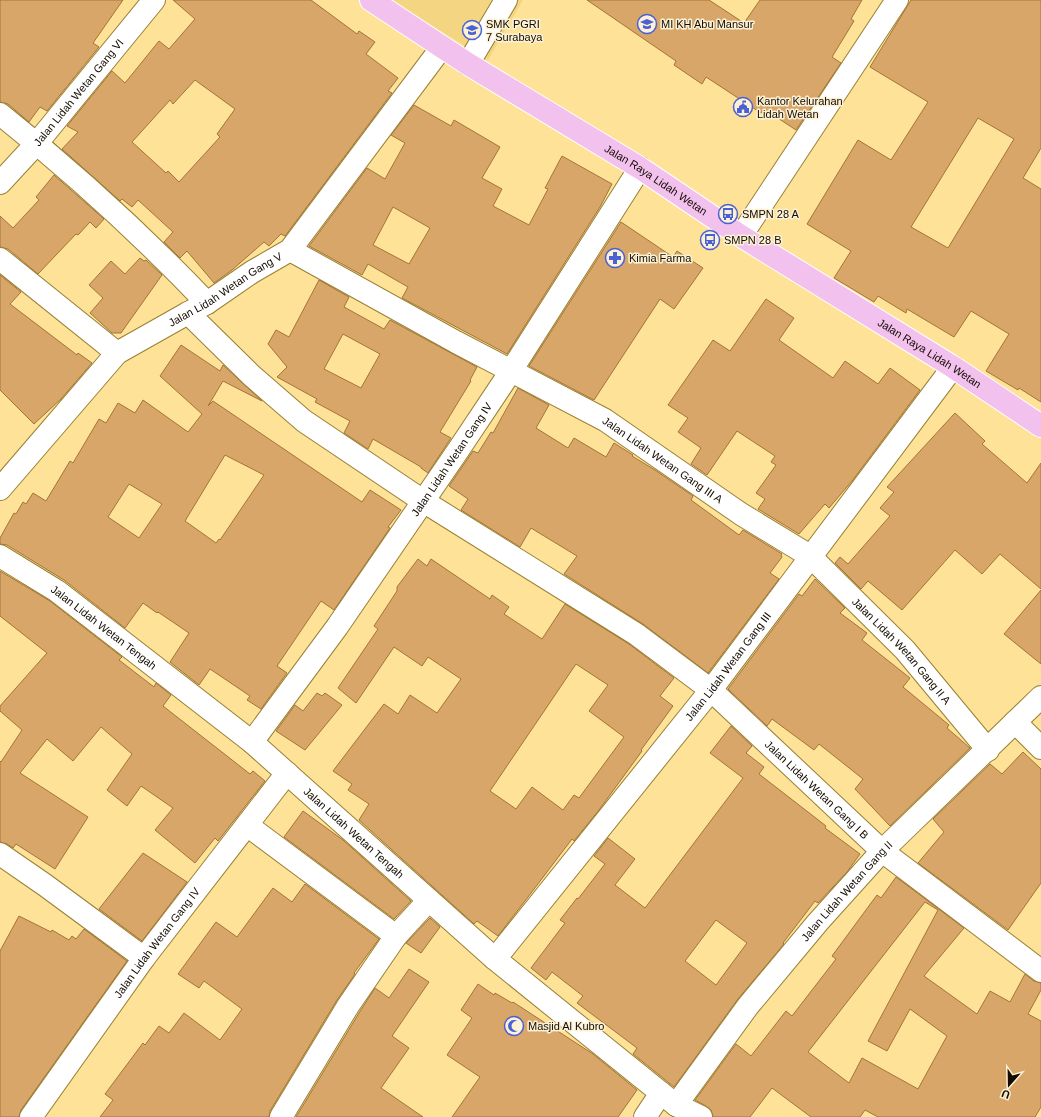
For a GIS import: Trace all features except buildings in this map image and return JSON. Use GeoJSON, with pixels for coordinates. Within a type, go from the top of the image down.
{"type":"FeatureCollection","features":[{"type":"Feature","properties":{"kind":"main road","name":"Jalan Raya Lidah Wetan"},"geometry":{"type":"LineString","coordinates":[[371,0],[468,64],[640,168],[741,236],[953,367],[1041,426]]}},
{"type":"Feature","properties":{"kind":"street","name":"Jalan Lidah Wetan Gang VI"},"geometry":{"type":"LineString","coordinates":[[0,183],[36,143],[154,0]]}},
{"type":"Feature","properties":{"kind":"street"},"geometry":{"type":"LineString","coordinates":[[468,64],[506,0]]}},
{"type":"Feature","properties":{"kind":"street"},"geometry":{"type":"LineString","coordinates":[[741,236],[896,0]]}},
{"type":"Feature","properties":{"kind":"street","name":"Jalan Lidah Wetan Gang V"},"geometry":{"type":"LineString","coordinates":[[0,489],[117,353],[207,303],[252,272],[290,250],[442,47]]}},
{"type":"Feature","properties":{"kind":"street"},"geometry":{"type":"LineString","coordinates":[[0,114],[36,143],[118,215],[207,303]]}},
{"type":"Feature","properties":{"kind":"street","name":"Jalan Lidah Wetan Gang IV"},"geometry":{"type":"LineString","coordinates":[[252,742],[337,627],[511,371],[640,168]]}},
{"type":"Feature","properties":{"kind":"street","name":"Jalan Lidah Wetan Gang III A"},"geometry":{"type":"LineString","coordinates":[[290,250],[456,342],[605,420],[741,514],[810,556]]}},
{"type":"Feature","properties":{"kind":"street"},"geometry":{"type":"LineString","coordinates":[[0,259],[117,353]]}},
{"type":"Feature","properties":{"kind":"street","name":"Jalan Lidah Wetan Gang I B"},"geometry":{"type":"LineString","coordinates":[[188,313],[251,375],[304,421],[423,501],[636,634],[711,690],[882,851],[1041,971]]}},
{"type":"Feature","properties":{"kind":"street","name":"Jalan Lidah Wetan Gang III"},"geometry":{"type":"LineString","coordinates":[[495,960],[711,690],[953,367]]}},
{"type":"Feature","properties":{"kind":"street","name":"Jalan Lidah Wetan Tengah"},"geometry":{"type":"LineString","coordinates":[[0,556],[57,591],[252,742],[495,960],[669,1099],[701,1117]]}},
{"type":"Feature","properties":{"kind":"street","name":"Jalan Lidah Wetan Gang II A"},"geometry":{"type":"LineString","coordinates":[[810,556],[905,650],[988,750]]}},
{"type":"Feature","properties":{"kind":"street","name":"Jalan Lidah Wetan Gang II"},"geometry":{"type":"LineString","coordinates":[[645,1117],[669,1099],[818,922],[882,851],[1041,697]]}},
{"type":"Feature","properties":{"kind":"street"},"geometry":{"type":"LineString","coordinates":[[1015,722],[1041,748]]}},
{"type":"Feature","properties":{"kind":"street","name":"Jalan Lidah Wetan Gang IV"},"geometry":{"type":"LineString","coordinates":[[31,1117],[144,958],[287,773]]}},
{"type":"Feature","properties":{"kind":"street"},"geometry":{"type":"LineString","coordinates":[[247,825],[396,936]]}},
{"type":"Feature","properties":{"kind":"street"},"geometry":{"type":"LineString","coordinates":[[0,854],[144,958]]}},
{"type":"Feature","properties":{"kind":"street"},"geometry":{"type":"LineString","coordinates":[[281,1117],[348,1006],[396,936],[429,900]]}},
{"type":"Feature","properties":{"kind":"shaded area","name":"SMK PGRI 7 Surabaya"},"geometry":{"type":"Polygon","coordinates":[[[390,0],[523,0],[488,60],[390,0]]]}},
{"type":"Feature","properties":{"kind":"place","name":"MI KH Abu Mansur"},"geometry":{"type":"Point","coordinates":[647,24]}},
{"type":"Feature","properties":{"kind":"place","name":"SMK PGRI 7 Surabaya"},"geometry":{"type":"Point","coordinates":[472,30]}},
{"type":"Feature","properties":{"kind":"place","name":"Kantor Kelurahan Lidah Wetan"},"geometry":{"type":"Point","coordinates":[743,107]}},
{"type":"Feature","properties":{"kind":"place","name":"SMPN 28 A"},"geometry":{"type":"Point","coordinates":[728,214]}},
{"type":"Feature","properties":{"kind":"place","name":"SMPN 28 B"},"geometry":{"type":"Point","coordinates":[710,240]}},
{"type":"Feature","properties":{"kind":"place","name":"Kimia Farma"},"geometry":{"type":"Point","coordinates":[615,258]}},
{"type":"Feature","properties":{"kind":"place","name":"Masjid Al Kubro"},"geometry":{"type":"Point","coordinates":[514,1026]}}]}
